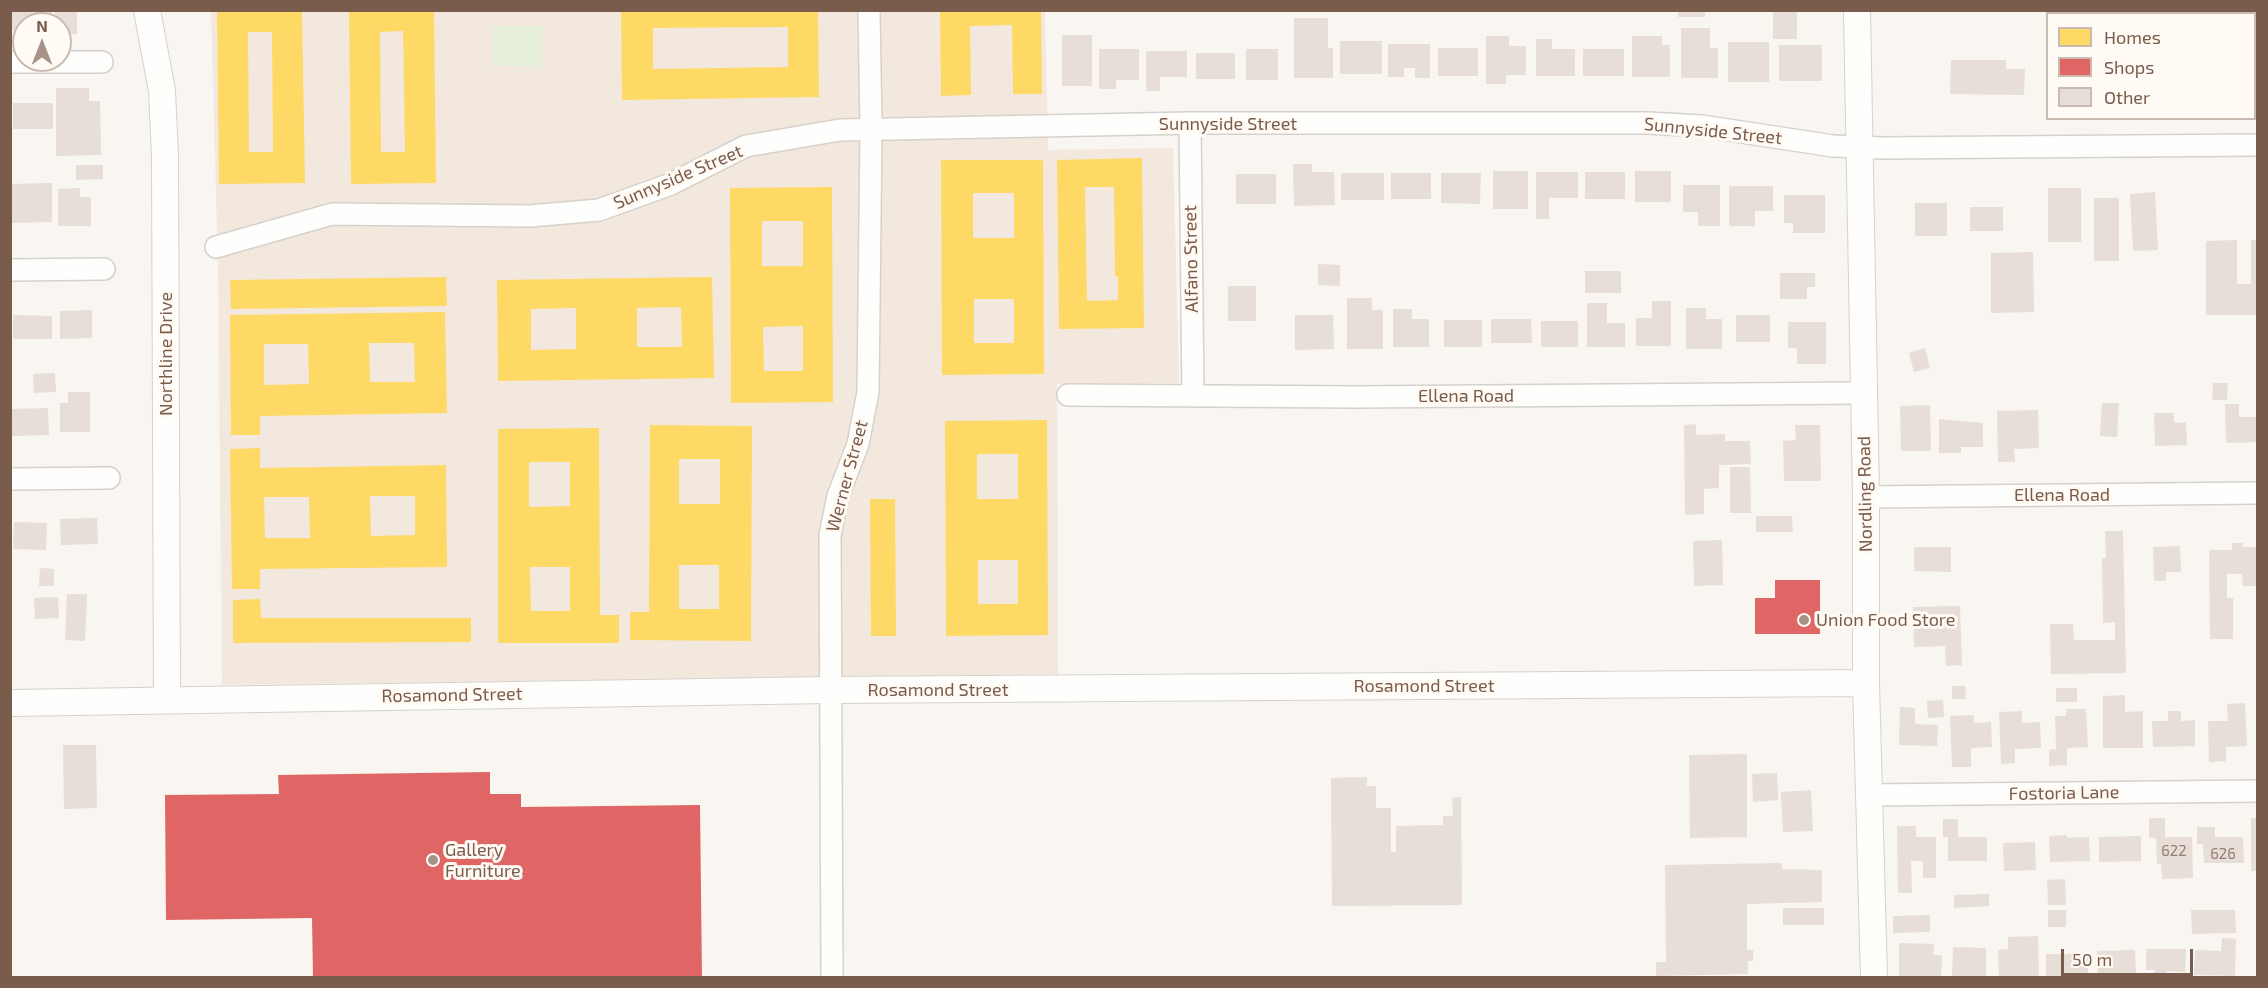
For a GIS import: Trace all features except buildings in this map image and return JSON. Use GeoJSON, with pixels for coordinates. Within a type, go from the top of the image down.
{"type":"FeatureCollection","features":[{"type":"Feature","properties":{"kind":"street","name":"Northline Drive"},"geometry":{"type":"LineString","coordinates":[[147,10],[162,91],[165,156],[167,699]]}},
{"type":"Feature","properties":{"kind":"street","name":"Werner Street"},"geometry":{"type":"LineString","coordinates":[[832,978],[830,535],[838,496],[858,444],[868,392],[871,129],[869,10]]}},
{"type":"Feature","properties":{"kind":"street","name":"Nordling Road"},"geometry":{"type":"LineString","coordinates":[[1857,10],[1866,497],[1866,683],[1874,978]]}},
{"type":"Feature","properties":{"kind":"street"},"geometry":{"type":"LineString","coordinates":[[10,62],[102,62]]}},
{"type":"Feature","properties":{"kind":"street","name":"Sunnyside Street"},"geometry":{"type":"LineString","coordinates":[[216,247],[332,214],[530,216],[599,210],[670,184],[746,146],[840,130],[1191,123],[1648,123],[1701,126],[1833,146],[1860,147],[2258,145]]}},
{"type":"Feature","properties":{"kind":"street","name":"Alfano Street"},"geometry":{"type":"LineString","coordinates":[[1191,123],[1193,395]]}},
{"type":"Feature","properties":{"kind":"street"},"geometry":{"type":"LineString","coordinates":[[10,270],[104,269]]}},
{"type":"Feature","properties":{"kind":"street","name":"Ellena Road"},"geometry":{"type":"LineString","coordinates":[[1068,395],[1368,397],[1863,393]]}},
{"type":"Feature","properties":{"kind":"street"},"geometry":{"type":"LineString","coordinates":[[10,479],[109,478]]}},
{"type":"Feature","properties":{"kind":"street","name":"Ellena Road"},"geometry":{"type":"LineString","coordinates":[[1866,497],[2258,493]]}},
{"type":"Feature","properties":{"kind":"street","name":"Rosamond Street"},"geometry":{"type":"LineString","coordinates":[[10,703],[829,690],[1866,683]]}},
{"type":"Feature","properties":{"kind":"street","name":"Fostoria Lane"},"geometry":{"type":"LineString","coordinates":[[1870,795],[2258,791]]}},
{"type":"Feature","properties":{"kind":"shaded area"},"geometry":{"type":"Polygon","coordinates":[[[211,11],[1045,11],[1048,150],[1173,148],[1179,383],[1057,384],[1058,674],[222,685],[218,265],[211,11]]]}},
{"type":"Feature","properties":{"kind":"green space"},"geometry":{"type":"Polygon","coordinates":[[[493,26],[542,26],[542,67],[493,66],[493,26]]]}},
{"type":"Feature","properties":{"kind":"place","name":"Union Food Store"},"geometry":{"type":"Point","coordinates":[1804,620]}},
{"type":"Feature","properties":{"kind":"place","name":"Gallery Furniture"},"geometry":{"type":"Point","coordinates":[433,860]}}]}
